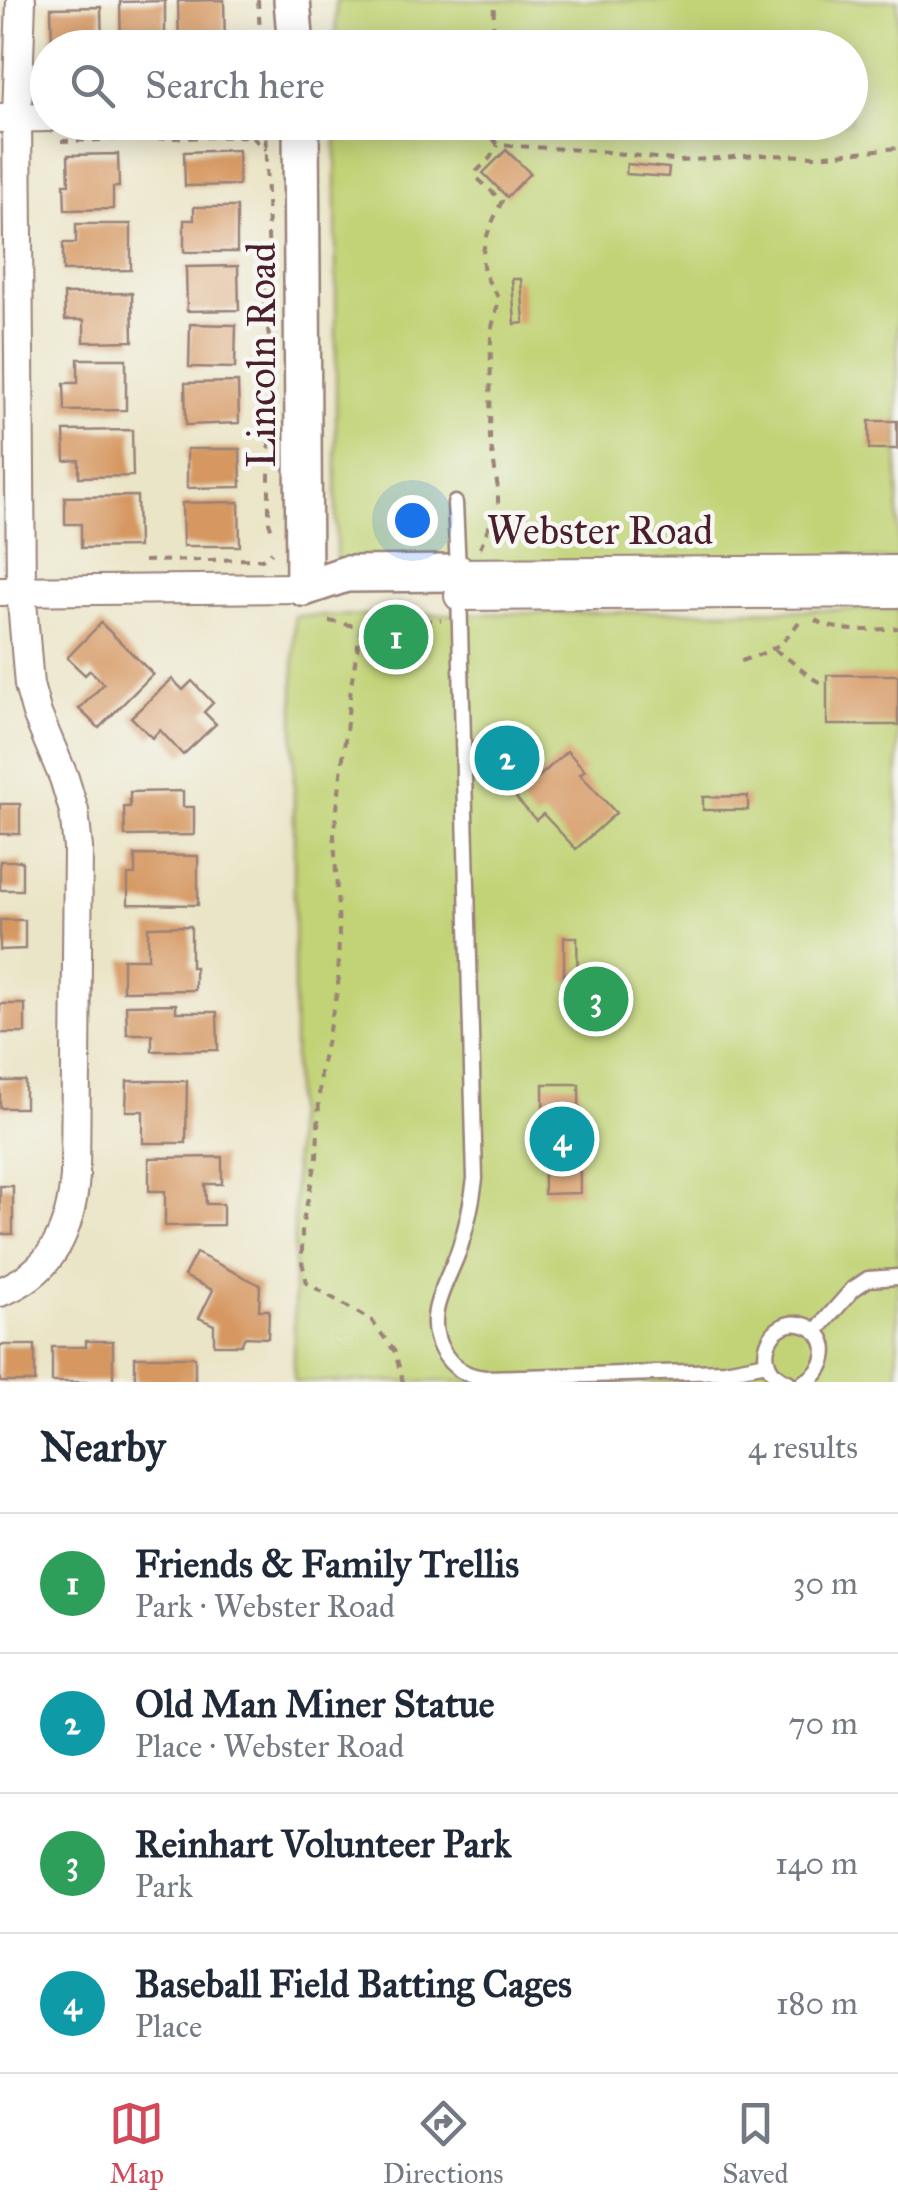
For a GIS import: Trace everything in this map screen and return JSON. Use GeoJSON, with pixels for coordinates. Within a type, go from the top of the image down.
{"type":"FeatureCollection","features":[{"type":"Feature","properties":{"kind":"street"},"geometry":{"type":"LineString","coordinates":[[0,1292],[20,1285],[50,1256],[69,1216],[75,1176],[78,848],[74,811],[37,714],[10,591],[8,117],[21,0]]}},
{"type":"Feature","properties":{"kind":"street"},"geometry":{"type":"LineString","coordinates":[[292,0],[294,30]]}},
{"type":"Feature","properties":{"kind":"street","name":"Lincoln Road"},"geometry":{"type":"LineString","coordinates":[[302,140],[304,588]]}},
{"type":"Feature","properties":{"kind":"street","name":"Webster Road"},"geometry":{"type":"LineString","coordinates":[[10,591],[304,588],[346,574],[898,570]]}},
{"type":"Feature","properties":{"kind":"street","name":"Webster Road"},"geometry":{"type":"LineString","coordinates":[[458,573],[898,592]]}},
{"type":"Feature","properties":{"kind":"lane"},"geometry":{"type":"LineString","coordinates":[[455,502],[475,1179],[458,1251],[435,1312],[438,1344],[457,1369],[472,1377],[486,1378],[725,1370],[767,1362]]}},
{"type":"Feature","properties":{"kind":"lane"},"geometry":{"type":"LineString","coordinates":[[816,1332],[852,1289],[868,1280],[898,1276]]}},
{"type":"Feature","properties":{"kind":"lane"},"geometry":{"type":"LineString","coordinates":[[788,1382],[772,1372],[766,1351],[775,1332],[795,1324],[806,1326],[822,1340],[825,1361],[820,1371],[804,1382]]}},
{"type":"Feature","properties":{"kind":"path"},"geometry":{"type":"LineString","coordinates":[[258,0],[260,30]]}},
{"type":"Feature","properties":{"kind":"path"},"geometry":{"type":"LineString","coordinates":[[493,30],[494,0]]}},
{"type":"Feature","properties":{"kind":"path"},"geometry":{"type":"LineString","coordinates":[[255,140],[266,150]]}},
{"type":"Feature","properties":{"kind":"path"},"geometry":{"type":"LineString","coordinates":[[494,140],[498,145],[680,161],[760,155],[817,156],[898,148]]}},
{"type":"Feature","properties":{"kind":"path"},"geometry":{"type":"LineString","coordinates":[[458,573],[478,555],[498,504],[490,439],[490,331],[499,300],[483,268],[484,249],[502,201],[477,178],[476,171],[498,145]]}},
{"type":"Feature","properties":{"kind":"path"},"geometry":{"type":"LineString","coordinates":[[130,562],[262,559],[272,552]]}},
{"type":"Feature","properties":{"kind":"path"},"geometry":{"type":"LineString","coordinates":[[741,662],[774,650],[786,641],[802,616]]}},
{"type":"Feature","properties":{"kind":"path"},"geometry":{"type":"LineString","coordinates":[[361,628],[334,835],[338,987],[320,1072],[317,1156],[302,1226],[302,1262],[307,1283],[372,1321],[395,1352],[403,1382]]}},
{"type":"Feature","properties":{"kind":"path"},"geometry":{"type":"LineString","coordinates":[[774,650],[812,680],[827,685]]}},
{"type":"Feature","properties":{"kind":"green space"},"geometry":{"type":"Polygon","coordinates":[[[336,0],[898,0],[898,559],[336,565],[336,140],[868,140],[868,30],[336,30],[336,0]]]}},
{"type":"Feature","properties":{"kind":"green space"},"geometry":{"type":"Polygon","coordinates":[[[898,609],[898,1382],[294,1382],[294,616],[898,609]]]}},
{"type":"Feature","properties":{"kind":"building"},"geometry":{"type":"Polygon","coordinates":[[[224,0],[225,30],[179,30],[178,1],[224,0]]]}},
{"type":"Feature","properties":{"kind":"building"},"geometry":{"type":"Polygon","coordinates":[[[165,1],[165,30],[121,30],[120,2],[165,1]]]}},
{"type":"Feature","properties":{"kind":"building"},"geometry":{"type":"Polygon","coordinates":[[[101,7],[102,30],[52,30],[51,8],[101,7]]]}},
{"type":"Feature","properties":{"kind":"building"},"geometry":{"type":"Polygon","coordinates":[[[238,150],[239,185],[185,186],[184,152],[238,150]]]}},
{"type":"Feature","properties":{"kind":"building"},"geometry":{"type":"Polygon","coordinates":[[[506,150],[530,173],[507,197],[483,173],[506,150]]]}},
{"type":"Feature","properties":{"kind":"building"},"geometry":{"type":"Polygon","coordinates":[[[118,154],[119,187],[113,187],[113,209],[65,210],[68,155],[118,154]]]}},
{"type":"Feature","properties":{"kind":"building"},"geometry":{"type":"Polygon","coordinates":[[[627,164],[669,168],[668,177],[626,174],[627,164]]]}},
{"type":"Feature","properties":{"kind":"building"},"geometry":{"type":"Polygon","coordinates":[[[194,207],[237,207],[237,252],[184,252],[184,220],[194,220],[194,207]]]}},
{"type":"Feature","properties":{"kind":"building"},"geometry":{"type":"Polygon","coordinates":[[[76,224],[131,224],[131,270],[63,271],[63,243],[76,243],[76,224]]]}},
{"type":"Feature","properties":{"kind":"building"},"geometry":{"type":"Polygon","coordinates":[[[238,266],[239,310],[187,311],[186,267],[238,266]]]}},
{"type":"Feature","properties":{"kind":"building"},"geometry":{"type":"Polygon","coordinates":[[[512,279],[521,279],[524,323],[515,324],[512,279]]]}},
{"type":"Feature","properties":{"kind":"building"},"geometry":{"type":"Polygon","coordinates":[[[132,293],[133,341],[84,342],[84,320],[65,320],[64,294],[132,293]]]}},
{"type":"Feature","properties":{"kind":"building"},"geometry":{"type":"Polygon","coordinates":[[[190,324],[236,325],[235,368],[189,367],[190,324]]]}},
{"type":"Feature","properties":{"kind":"building"},"geometry":{"type":"Polygon","coordinates":[[[78,359],[126,359],[126,410],[65,411],[64,383],[78,383],[78,359]]]}},
{"type":"Feature","properties":{"kind":"building"},"geometry":{"type":"Polygon","coordinates":[[[238,382],[239,423],[186,425],[185,383],[238,382]]]}},
{"type":"Feature","properties":{"kind":"building"},"geometry":{"type":"Polygon","coordinates":[[[869,421],[897,421],[897,449],[869,449],[869,421]]]}},
{"type":"Feature","properties":{"kind":"building"},"geometry":{"type":"Polygon","coordinates":[[[132,430],[133,476],[79,477],[79,460],[65,461],[64,431],[132,430]]]}},
{"type":"Feature","properties":{"kind":"building"},"geometry":{"type":"Polygon","coordinates":[[[187,449],[240,449],[241,487],[187,488],[187,449]]]}},
{"type":"Feature","properties":{"kind":"building"},"geometry":{"type":"Polygon","coordinates":[[[137,496],[138,547],[81,548],[81,524],[65,524],[65,497],[137,496]]]}},
{"type":"Feature","properties":{"kind":"building"},"geometry":{"type":"Polygon","coordinates":[[[239,502],[240,546],[183,546],[182,503],[239,502]]]}},
{"type":"Feature","properties":{"kind":"building"},"geometry":{"type":"Polygon","coordinates":[[[101,623],[153,674],[99,728],[79,709],[104,684],[90,670],[85,675],[67,658],[101,623]]]}},
{"type":"Feature","properties":{"kind":"building"},"geometry":{"type":"Polygon","coordinates":[[[827,675],[898,675],[898,725],[827,725],[827,675]]]}},
{"type":"Feature","properties":{"kind":"building"},"geometry":{"type":"Polygon","coordinates":[[[172,679],[183,690],[192,681],[213,703],[204,712],[216,724],[183,755],[160,730],[152,738],[131,717],[172,679]]]}},
{"type":"Feature","properties":{"kind":"building"},"geometry":{"type":"Polygon","coordinates":[[[567,751],[585,770],[580,774],[616,813],[576,849],[543,814],[536,820],[516,798],[567,751]]]}},
{"type":"Feature","properties":{"kind":"building"},"geometry":{"type":"Polygon","coordinates":[[[183,791],[183,807],[194,807],[194,835],[125,836],[124,807],[130,807],[130,792],[183,791]]]}},
{"type":"Feature","properties":{"kind":"building"},"geometry":{"type":"Polygon","coordinates":[[[748,796],[748,810],[703,810],[703,797],[748,796]]]}},
{"type":"Feature","properties":{"kind":"building"},"geometry":{"type":"Polygon","coordinates":[[[0,804],[20,804],[20,834],[0,834],[0,804]]]}},
{"type":"Feature","properties":{"kind":"building"},"geometry":{"type":"Polygon","coordinates":[[[135,855],[198,856],[198,905],[128,904],[128,875],[135,875],[135,855]]]}},
{"type":"Feature","properties":{"kind":"building"},"geometry":{"type":"Polygon","coordinates":[[[0,861],[22,861],[22,890],[0,890],[0,861]]]}},
{"type":"Feature","properties":{"kind":"building"},"geometry":{"type":"Polygon","coordinates":[[[0,920],[25,920],[25,949],[0,950],[0,920]]]}},
{"type":"Feature","properties":{"kind":"building"},"geometry":{"type":"Polygon","coordinates":[[[191,926],[195,990],[123,991],[123,959],[148,959],[148,927],[191,926]]]}},
{"type":"Feature","properties":{"kind":"building"},"geometry":{"type":"Polygon","coordinates":[[[564,937],[577,937],[578,981],[564,982],[564,937]]]}},
{"type":"Feature","properties":{"kind":"building"},"geometry":{"type":"Polygon","coordinates":[[[0,1004],[25,1004],[25,1033],[0,1033],[0,1004]]]}},
{"type":"Feature","properties":{"kind":"building"},"geometry":{"type":"Polygon","coordinates":[[[176,1004],[176,1012],[217,1012],[218,1050],[152,1051],[152,1034],[127,1034],[126,1005],[176,1004]]]}},
{"type":"Feature","properties":{"kind":"building"},"geometry":{"type":"Polygon","coordinates":[[[0,1081],[25,1081],[25,1108],[0,1108],[0,1081]]]}},
{"type":"Feature","properties":{"kind":"building"},"geometry":{"type":"Polygon","coordinates":[[[127,1081],[187,1081],[186,1143],[143,1143],[143,1111],[126,1111],[127,1081]]]}},
{"type":"Feature","properties":{"kind":"building"},"geometry":{"type":"Polygon","coordinates":[[[543,1084],[579,1084],[580,1193],[544,1194],[543,1084]]]}},
{"type":"Feature","properties":{"kind":"building"},"geometry":{"type":"Polygon","coordinates":[[[222,1157],[222,1184],[205,1184],[206,1204],[223,1204],[223,1225],[165,1226],[165,1191],[149,1191],[149,1158],[222,1157]]]}},
{"type":"Feature","properties":{"kind":"building"},"geometry":{"type":"Polygon","coordinates":[[[0,1186],[13,1186],[13,1234],[0,1234],[0,1186]]]}},
{"type":"Feature","properties":{"kind":"building"},"geometry":{"type":"Polygon","coordinates":[[[196,1253],[260,1285],[259,1310],[269,1310],[268,1338],[245,1337],[241,1345],[214,1345],[214,1325],[199,1318],[213,1290],[184,1276],[196,1253]]]}},
{"type":"Feature","properties":{"kind":"building"},"geometry":{"type":"Polygon","coordinates":[[[86,1341],[113,1341],[113,1382],[52,1382],[52,1347],[86,1347],[86,1341]]]}},
{"type":"Feature","properties":{"kind":"building"},"geometry":{"type":"Polygon","coordinates":[[[0,1345],[35,1345],[35,1382],[0,1382],[0,1345]]]}},
{"type":"Feature","properties":{"kind":"building"},"geometry":{"type":"Polygon","coordinates":[[[135,1357],[195,1357],[195,1382],[135,1382],[135,1357]]]}},
{"type":"Feature","properties":{"kind":"place","name":"Friends & Family Trellis"},"geometry":{"type":"Point","coordinates":[396,637]}},
{"type":"Feature","properties":{"kind":"place","name":"Old Man Miner Statue"},"geometry":{"type":"Point","coordinates":[507,758]}},
{"type":"Feature","properties":{"kind":"place","name":"Reinhart Volunteer Park"},"geometry":{"type":"Point","coordinates":[596,999]}},
{"type":"Feature","properties":{"kind":"place","name":"Baseball Field Batting Cages"},"geometry":{"type":"Point","coordinates":[562,1139]}}]}
